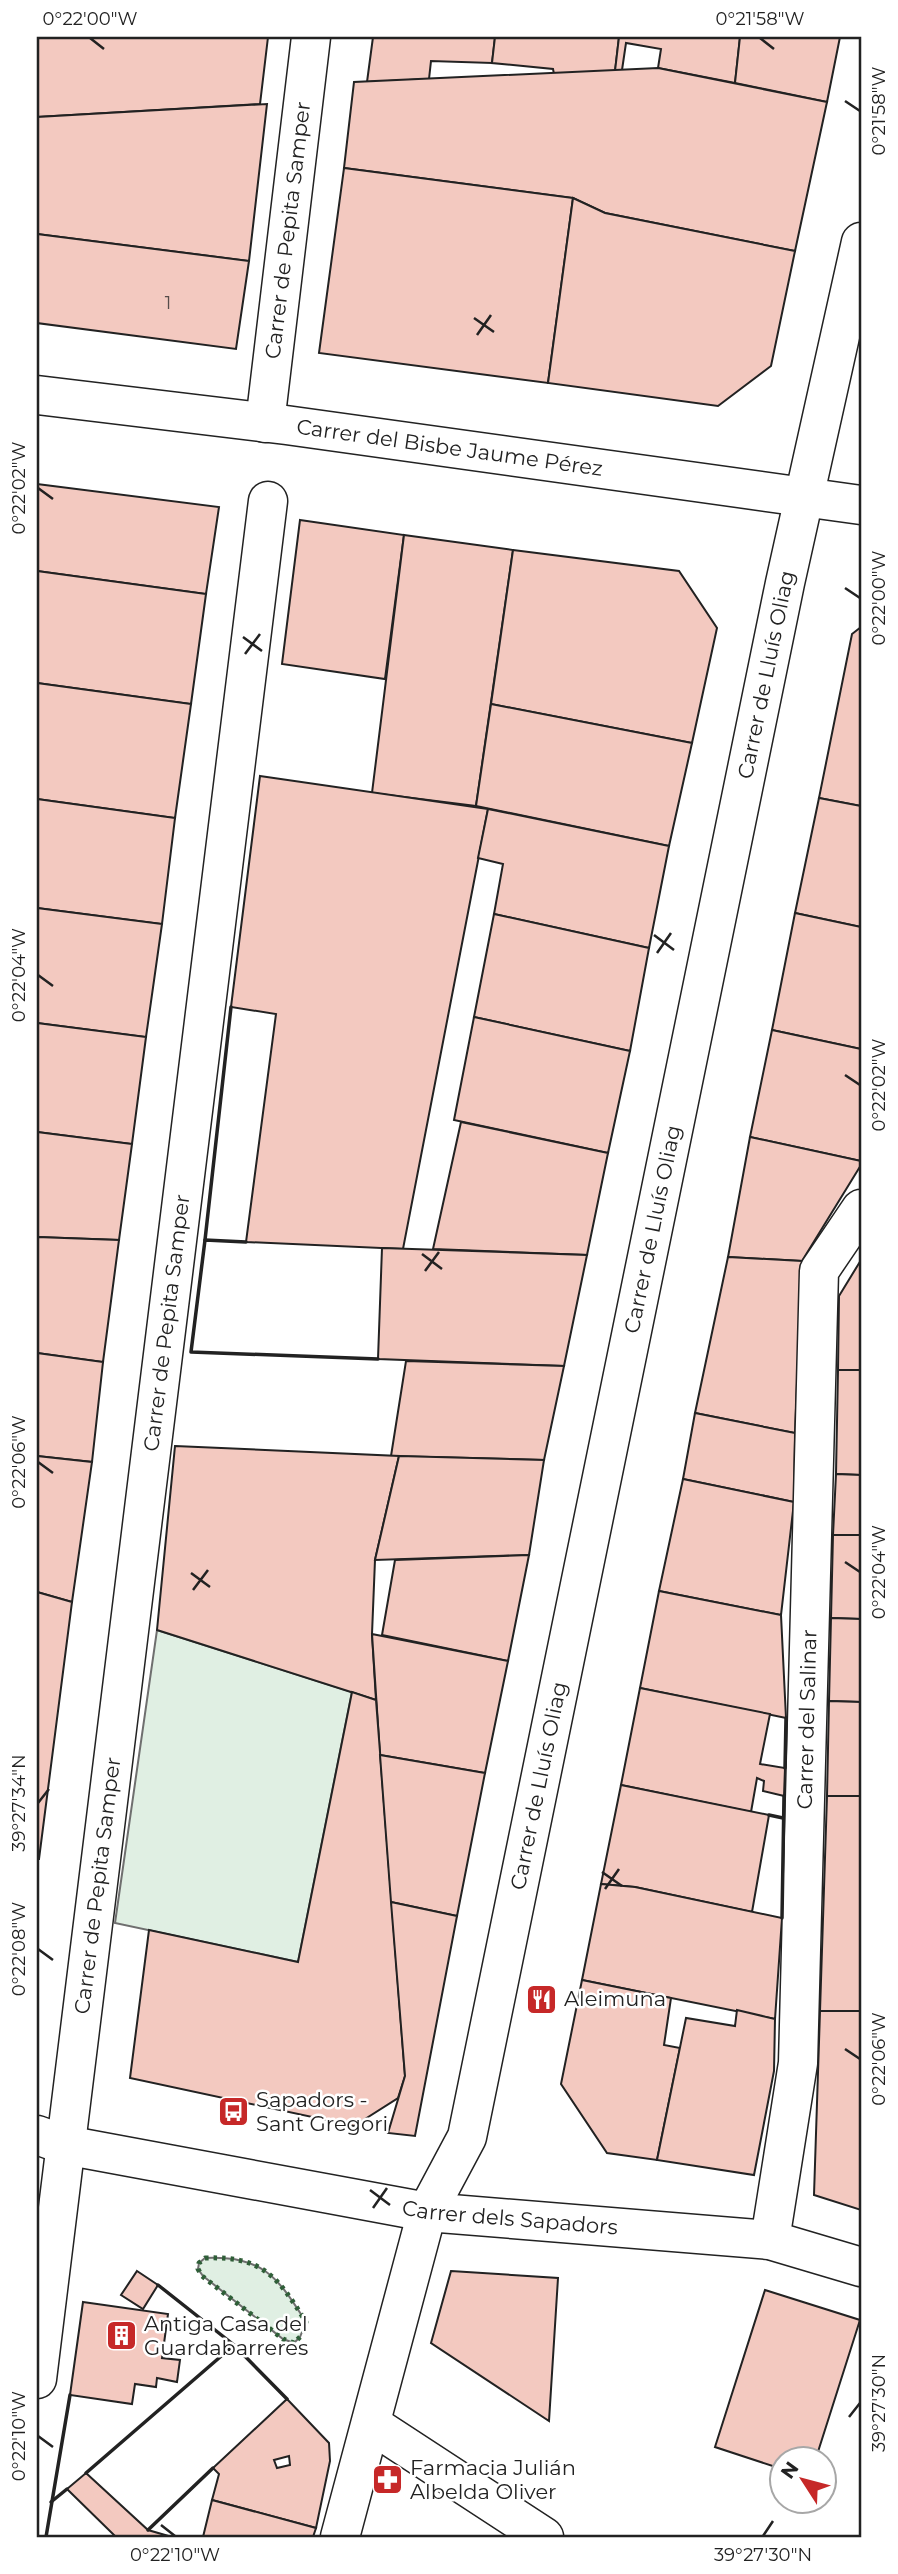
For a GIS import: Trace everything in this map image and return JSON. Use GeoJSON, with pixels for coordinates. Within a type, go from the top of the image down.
{"type":"FeatureCollection","features":[{"type":"Feature","properties":{"kind":"street","name":"Carrer de Pepita Samper"},"geometry":{"type":"LineString","coordinates":[[265,423],[311,37]]}},
{"type":"Feature","properties":{"kind":"street","name":"Carrer de Lluís Oliag"},"geometry":{"type":"LineString","coordinates":[[340,2537],[427,2213],[467,2137],[804,499],[861,242]]}},
{"type":"Feature","properties":{"kind":"street","name":"Carrer del Bisbe Jaume Pérez"},"geometry":{"type":"LineString","coordinates":[[37,395],[265,423],[861,505]]}},
{"type":"Feature","properties":{"kind":"street","name":"Carrer de Pepita Samper"},"geometry":{"type":"LineString","coordinates":[[37,2379],[51,2140],[268,501]]}},
{"type":"Feature","properties":{"kind":"street","name":"Carrer del Salinar"},"geometry":{"type":"LineString","coordinates":[[770,2240],[798,2063],[819,1271],[861,1209]]}},
{"type":"Feature","properties":{"kind":"street","name":"Carrer dels Sapadors"},"geometry":{"type":"LineString","coordinates":[[51,2140],[427,2213],[770,2240],[861,2267]]}},
{"type":"Feature","properties":{"kind":"street"},"geometry":{"type":"LineString","coordinates":[[371,2424],[544,2537]]}},
{"type":"Feature","properties":{"kind":"green space"},"geometry":{"type":"Polygon","coordinates":[[[157,1630],[352,1692],[298,1962],[115,1923],[157,1630]]]}},
{"type":"Feature","properties":{"kind":"green space"},"geometry":{"type":"Polygon","coordinates":[[[205,2258],[225,2258],[255,2265],[277,2281],[306,2322],[300,2337],[294,2343],[283,2339],[203,2276],[198,2269],[199,2263],[205,2258]]]}},
{"type":"Feature","properties":{"kind":"building"},"geometry":{"type":"Polygon","coordinates":[[[37,37],[268,37],[260,104],[37,117],[37,37]]]}},
{"type":"Feature","properties":{"kind":"building"},"geometry":{"type":"Polygon","coordinates":[[[373,37],[495,37],[492,63],[431,61],[429,79],[367,82],[373,37]]]}},
{"type":"Feature","properties":{"kind":"building"},"geometry":{"type":"Polygon","coordinates":[[[495,37],[619,37],[615,71],[554,74],[553,69],[492,63],[495,37]]]}},
{"type":"Feature","properties":{"kind":"building"},"geometry":{"type":"Polygon","coordinates":[[[619,37],[740,37],[735,83],[658,68],[661,49],[626,43],[622,70],[615,71],[619,37]]]}},
{"type":"Feature","properties":{"kind":"building"},"geometry":{"type":"Polygon","coordinates":[[[740,37],[840,37],[827,102],[735,83],[740,37]]]}},
{"type":"Feature","properties":{"kind":"building"},"geometry":{"type":"Polygon","coordinates":[[[658,68],[827,102],[795,251],[605,213],[573,198],[344,168],[354,82],[658,68]]]}},
{"type":"Feature","properties":{"kind":"building"},"geometry":{"type":"Polygon","coordinates":[[[267,104],[249,261],[37,234],[37,117],[267,104]]]}},
{"type":"Feature","properties":{"kind":"building"},"geometry":{"type":"Polygon","coordinates":[[[344,168],[573,198],[548,383],[319,353],[344,168]]]}},
{"type":"Feature","properties":{"kind":"building"},"geometry":{"type":"Polygon","coordinates":[[[573,198],[605,213],[795,251],[771,366],[718,406],[548,383],[573,198]]]}},
{"type":"Feature","properties":{"kind":"building"},"geometry":{"type":"Polygon","coordinates":[[[37,234],[249,261],[236,349],[37,323],[37,234]]]}},
{"type":"Feature","properties":{"kind":"building"},"geometry":{"type":"Polygon","coordinates":[[[37,484],[219,507],[206,594],[37,571],[37,484]]]}},
{"type":"Feature","properties":{"kind":"building"},"geometry":{"type":"Polygon","coordinates":[[[300,520],[404,535],[385,679],[282,664],[300,520]]]}},
{"type":"Feature","properties":{"kind":"building"},"geometry":{"type":"Polygon","coordinates":[[[404,535],[513,550],[476,806],[372,793],[404,535]]]}},
{"type":"Feature","properties":{"kind":"building"},"geometry":{"type":"Polygon","coordinates":[[[513,550],[679,571],[717,628],[692,743],[491,704],[513,550]]]}},
{"type":"Feature","properties":{"kind":"building"},"geometry":{"type":"Polygon","coordinates":[[[37,571],[206,594],[191,704],[37,683],[37,571]]]}},
{"type":"Feature","properties":{"kind":"building"},"geometry":{"type":"Polygon","coordinates":[[[861,627],[861,806],[819,798],[852,634],[861,627]]]}},
{"type":"Feature","properties":{"kind":"building"},"geometry":{"type":"Polygon","coordinates":[[[37,683],[191,704],[175,818],[37,799],[37,683]]]}},
{"type":"Feature","properties":{"kind":"building"},"geometry":{"type":"Polygon","coordinates":[[[491,704],[692,743],[669,846],[476,806],[491,704]]]}},
{"type":"Feature","properties":{"kind":"building"},"geometry":{"type":"Polygon","coordinates":[[[260,776],[488,809],[403,1249],[246,1242],[276,1014],[231,1007],[260,776]]]}},
{"type":"Feature","properties":{"kind":"building"},"geometry":{"type":"Polygon","coordinates":[[[819,798],[861,806],[861,927],[795,913],[819,798]]]}},
{"type":"Feature","properties":{"kind":"building"},"geometry":{"type":"Polygon","coordinates":[[[37,799],[175,818],[162,924],[37,908],[37,799]]]}},
{"type":"Feature","properties":{"kind":"building"},"geometry":{"type":"Polygon","coordinates":[[[488,809],[669,846],[649,948],[494,914],[503,864],[478,858],[488,809]]]}},
{"type":"Feature","properties":{"kind":"building"},"geometry":{"type":"Polygon","coordinates":[[[37,908],[162,924],[146,1037],[37,1023],[37,908]]]}},
{"type":"Feature","properties":{"kind":"building"},"geometry":{"type":"Polygon","coordinates":[[[795,913],[861,927],[861,1049],[772,1030],[795,913]]]}},
{"type":"Feature","properties":{"kind":"building"},"geometry":{"type":"Polygon","coordinates":[[[494,914],[649,948],[630,1051],[474,1017],[494,914]]]}},
{"type":"Feature","properties":{"kind":"building"},"geometry":{"type":"Polygon","coordinates":[[[474,1017],[630,1051],[608,1153],[454,1120],[474,1017]]]}},
{"type":"Feature","properties":{"kind":"building"},"geometry":{"type":"Polygon","coordinates":[[[37,1023],[146,1037],[132,1144],[37,1132],[37,1023]]]}},
{"type":"Feature","properties":{"kind":"building"},"geometry":{"type":"Polygon","coordinates":[[[772,1030],[861,1049],[861,1161],[750,1137],[772,1030]]]}},
{"type":"Feature","properties":{"kind":"building"},"geometry":{"type":"Polygon","coordinates":[[[461,1122],[608,1153],[587,1255],[433,1249],[461,1122]]]}},
{"type":"Feature","properties":{"kind":"building"},"geometry":{"type":"Polygon","coordinates":[[[37,1132],[132,1144],[119,1240],[37,1237],[37,1132]]]}},
{"type":"Feature","properties":{"kind":"building"},"geometry":{"type":"Polygon","coordinates":[[[750,1137],[861,1161],[802,1261],[728,1257],[750,1137]]]}},
{"type":"Feature","properties":{"kind":"building"},"geometry":{"type":"Polygon","coordinates":[[[37,1237],[119,1240],[103,1362],[37,1353],[37,1237]]]}},
{"type":"Feature","properties":{"kind":"building"},"geometry":{"type":"Polygon","coordinates":[[[382,1248],[587,1255],[564,1366],[378,1359],[382,1248]]]}},
{"type":"Feature","properties":{"kind":"building"},"geometry":{"type":"Polygon","coordinates":[[[728,1257],[802,1261],[795,1433],[695,1413],[728,1257]]]}},
{"type":"Feature","properties":{"kind":"building"},"geometry":{"type":"Polygon","coordinates":[[[861,1260],[861,1370],[838,1370],[839,1296],[861,1260]]]}},
{"type":"Feature","properties":{"kind":"building"},"geometry":{"type":"Polygon","coordinates":[[[37,1353],[103,1362],[92,1462],[37,1456],[37,1353]]]}},
{"type":"Feature","properties":{"kind":"building"},"geometry":{"type":"Polygon","coordinates":[[[406,1361],[564,1366],[544,1460],[391,1456],[406,1361]]]}},
{"type":"Feature","properties":{"kind":"building"},"geometry":{"type":"Polygon","coordinates":[[[838,1370],[861,1370],[861,1475],[836,1474],[838,1370]]]}},
{"type":"Feature","properties":{"kind":"building"},"geometry":{"type":"Polygon","coordinates":[[[695,1413],[795,1433],[794,1502],[683,1479],[695,1413]]]}},
{"type":"Feature","properties":{"kind":"building"},"geometry":{"type":"Polygon","coordinates":[[[175,1446],[399,1456],[375,1560],[372,1634],[376,1700],[157,1630],[175,1446]]]}},
{"type":"Feature","properties":{"kind":"building"},"geometry":{"type":"Polygon","coordinates":[[[37,1456],[92,1462],[72,1602],[37,1592],[37,1456]]]}},
{"type":"Feature","properties":{"kind":"building"},"geometry":{"type":"Polygon","coordinates":[[[399,1456],[544,1460],[529,1555],[375,1560],[399,1456]]]}},
{"type":"Feature","properties":{"kind":"building"},"geometry":{"type":"Polygon","coordinates":[[[836,1474],[861,1475],[861,1535],[833,1535],[836,1474]]]}},
{"type":"Feature","properties":{"kind":"building"},"geometry":{"type":"Polygon","coordinates":[[[683,1479],[794,1502],[781,1615],[659,1591],[683,1479]]]}},
{"type":"Feature","properties":{"kind":"building"},"geometry":{"type":"Polygon","coordinates":[[[833,1535],[861,1535],[861,1619],[831,1618],[833,1535]]]}},
{"type":"Feature","properties":{"kind":"building"},"geometry":{"type":"Polygon","coordinates":[[[529,1555],[508,1661],[382,1635],[395,1560],[529,1555]]]}},
{"type":"Feature","properties":{"kind":"building"},"geometry":{"type":"Polygon","coordinates":[[[659,1591],[781,1615],[786,1718],[640,1688],[659,1591]]]}},
{"type":"Feature","properties":{"kind":"building"},"geometry":{"type":"Polygon","coordinates":[[[37,1592],[72,1602],[39,1859],[37,1859],[37,1592]]]}},
{"type":"Feature","properties":{"kind":"building"},"geometry":{"type":"Polygon","coordinates":[[[831,1618],[861,1619],[861,1702],[829,1701],[831,1618]]]}},
{"type":"Feature","properties":{"kind":"building"},"geometry":{"type":"Polygon","coordinates":[[[372,1634],[508,1661],[485,1773],[380,1755],[372,1634]]]}},
{"type":"Feature","properties":{"kind":"building"},"geometry":{"type":"Polygon","coordinates":[[[640,1688],[770,1714],[760,1764],[785,1768],[784,1796],[763,1791],[764,1781],[757,1778],[751,1812],[621,1785],[640,1688]]]}},
{"type":"Feature","properties":{"kind":"building"},"geometry":{"type":"Polygon","coordinates":[[[352,1692],[376,1700],[405,2076],[398,2098],[354,2126],[130,2078],[149,1930],[298,1962],[352,1692]]]}},
{"type":"Feature","properties":{"kind":"building"},"geometry":{"type":"Polygon","coordinates":[[[829,1701],[861,1702],[861,1796],[827,1796],[829,1701]]]}},
{"type":"Feature","properties":{"kind":"building"},"geometry":{"type":"Polygon","coordinates":[[[380,1755],[485,1773],[457,1916],[391,1902],[380,1755]]]}},
{"type":"Feature","properties":{"kind":"building"},"geometry":{"type":"Polygon","coordinates":[[[621,1785],[769,1815],[752,1912],[635,1887],[601,1884],[621,1785]]]}},
{"type":"Feature","properties":{"kind":"building"},"geometry":{"type":"Polygon","coordinates":[[[827,1796],[861,1796],[861,2011],[820,2011],[827,1796]]]}},
{"type":"Feature","properties":{"kind":"building"},"geometry":{"type":"Polygon","coordinates":[[[601,1884],[635,1887],[782,1918],[775,2019],[582,1980],[601,1884]]]}},
{"type":"Feature","properties":{"kind":"building"},"geometry":{"type":"Polygon","coordinates":[[[391,1902],[457,1916],[415,2136],[388,2133],[405,2076],[391,1902]]]}},
{"type":"Feature","properties":{"kind":"building"},"geometry":{"type":"Polygon","coordinates":[[[582,1980],[671,1998],[664,2045],[680,2048],[657,2160],[607,2153],[561,2084],[582,1980]]]}},
{"type":"Feature","properties":{"kind":"building"},"geometry":{"type":"Polygon","coordinates":[[[737,2010],[775,2019],[774,2071],[754,2175],[657,2160],[686,2018],[735,2026],[737,2010]]]}},
{"type":"Feature","properties":{"kind":"building"},"geometry":{"type":"Polygon","coordinates":[[[820,2011],[861,2011],[861,2210],[814,2195],[820,2011]]]}},
{"type":"Feature","properties":{"kind":"building"},"geometry":{"type":"Polygon","coordinates":[[[137,2271],[158,2285],[143,2309],[121,2295],[137,2271]]]}},
{"type":"Feature","properties":{"kind":"building"},"geometry":{"type":"Polygon","coordinates":[[[451,2271],[558,2278],[549,2421],[431,2343],[451,2271]]]}},
{"type":"Feature","properties":{"kind":"building"},"geometry":{"type":"Polygon","coordinates":[[[765,2290],[860,2320],[820,2444],[768,2444],[768,2464],[715,2447],[765,2290]]]}},
{"type":"Feature","properties":{"kind":"building","name":"Antiga Casa del Guardabarreres"},"geometry":{"type":"Polygon","coordinates":[[[83,2302],[168,2314],[162,2358],[180,2360],[177,2382],[157,2378],[156,2387],[135,2384],[132,2404],[70,2395],[83,2302]]]}},
{"type":"Feature","properties":{"kind":"building"},"geometry":{"type":"Polygon","coordinates":[[[287,2399],[329,2443],[330,2461],[316,2528],[212,2500],[219,2474],[213,2468],[287,2399]],[[289,2456],[274,2460],[277,2468],[290,2465],[289,2456]]]}},
{"type":"Feature","properties":{"kind":"building"},"geometry":{"type":"Polygon","coordinates":[[[86,2473],[148,2530],[172,2537],[116,2537],[67,2489],[86,2473]]]}},
{"type":"Feature","properties":{"kind":"building"},"geometry":{"type":"Polygon","coordinates":[[[212,2500],[316,2528],[313,2537],[203,2537],[212,2500]]]}},
{"type":"Feature","properties":{"kind":"hedge"},"geometry":{"type":"LineString","coordinates":[[205,2258],[225,2258],[255,2265],[277,2281],[306,2322],[300,2337],[294,2343],[283,2339],[202,2276],[198,2269],[199,2263],[205,2258]]}},
{"type":"Feature","properties":{"kind":"wall"},"geometry":{"type":"LineString","coordinates":[[205,1240],[231,1007]]}},
{"type":"Feature","properties":{"kind":"wall"},"geometry":{"type":"LineString","coordinates":[[246,1242],[205,1240],[191,1352],[378,1359]]}},
{"type":"Feature","properties":{"kind":"wall"},"geometry":{"type":"LineString","coordinates":[[785,1768],[786,1718]]}},
{"type":"Feature","properties":{"kind":"wall"},"geometry":{"type":"LineString","coordinates":[[782,1918],[784,1796]]}},
{"type":"Feature","properties":{"kind":"wall"},"geometry":{"type":"LineString","coordinates":[[769,1815],[783,1818]]}},
{"type":"Feature","properties":{"kind":"wall"},"geometry":{"type":"LineString","coordinates":[[158,2285],[234,2345]]}},
{"type":"Feature","properties":{"kind":"wall"},"geometry":{"type":"LineString","coordinates":[[86,2473],[234,2345],[287,2399]]}},
{"type":"Feature","properties":{"kind":"wall"},"geometry":{"type":"LineString","coordinates":[[46,2537],[70,2395]]}},
{"type":"Feature","properties":{"kind":"wall"},"geometry":{"type":"LineString","coordinates":[[148,2530],[213,2468]]}},
{"type":"Feature","properties":{"kind":"wall"},"geometry":{"type":"LineString","coordinates":[[51,2502],[67,2489]]}},
{"type":"Feature","properties":{"kind":"place","name":"Aleimuna"},"geometry":{"type":"Point","coordinates":[541,1999]}},
{"type":"Feature","properties":{"kind":"place","name":"Sapadors - Sant Gregori"},"geometry":{"type":"Point","coordinates":[233,2112]}},
{"type":"Feature","properties":{"kind":"place","name":"Antiga Casa del Guardabarreres"},"geometry":{"type":"Point","coordinates":[121,2336]}},
{"type":"Feature","properties":{"kind":"place","name":"Farmacia Julián Albelda Oliver"},"geometry":{"type":"Point","coordinates":[387,2480]}}]}
